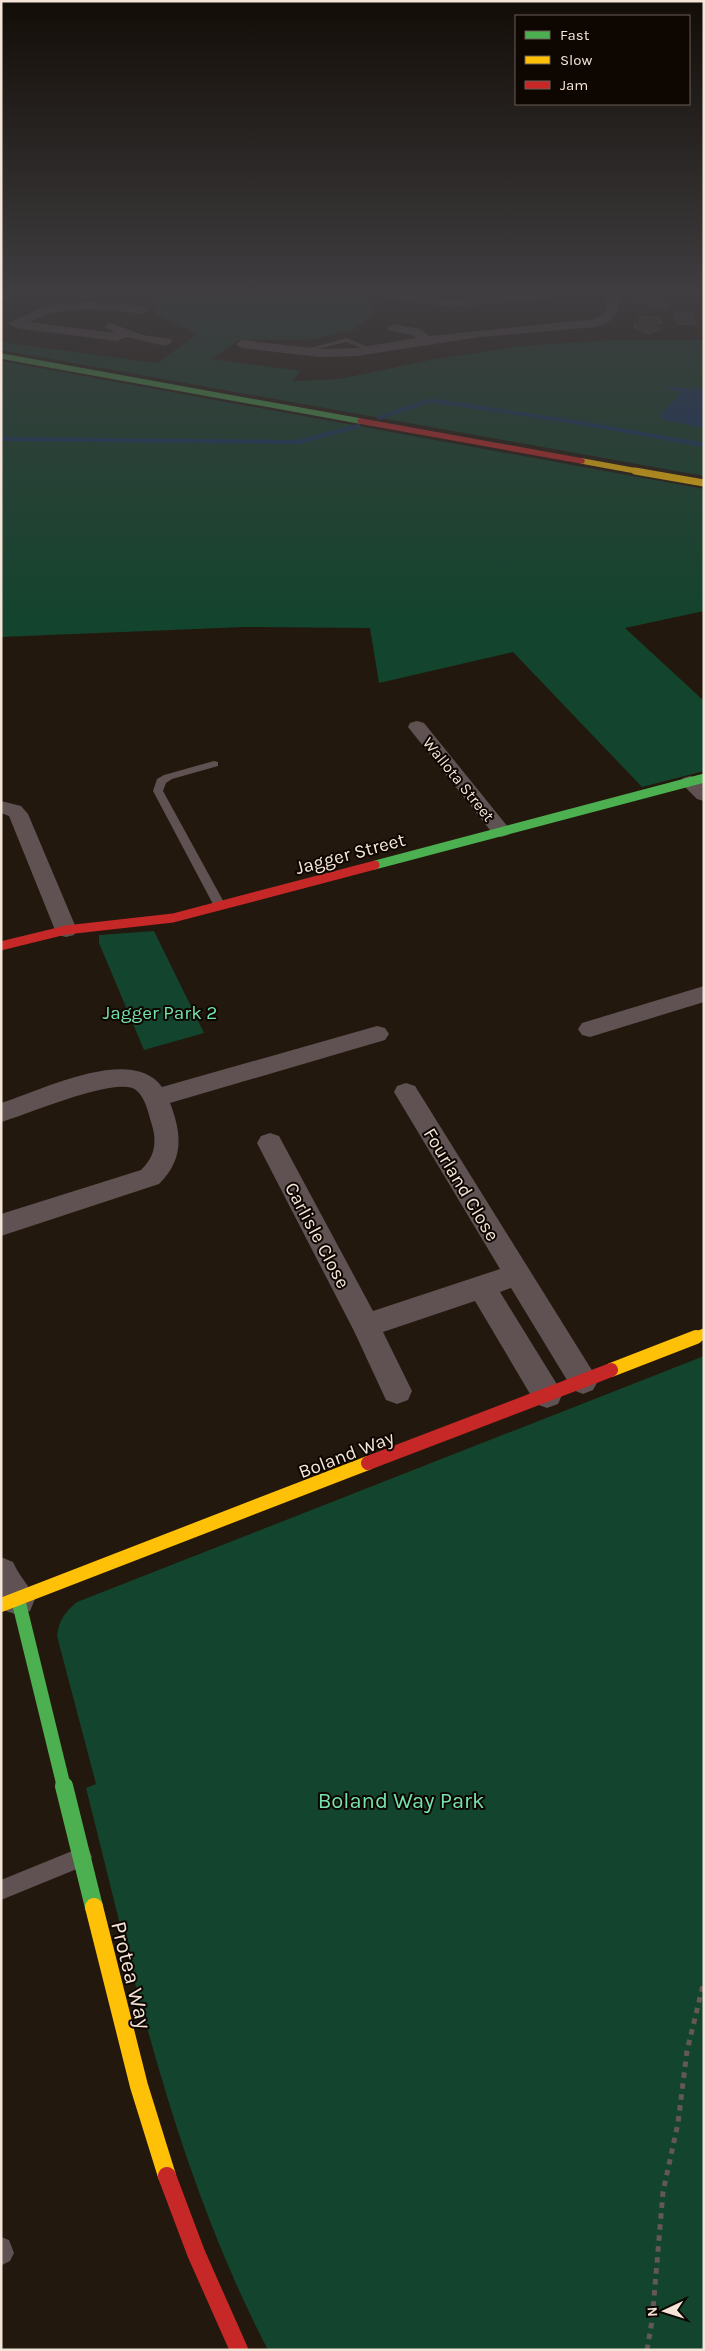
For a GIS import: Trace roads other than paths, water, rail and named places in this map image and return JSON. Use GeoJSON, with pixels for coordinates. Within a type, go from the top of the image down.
{"type":"FeatureCollection","features":[{"type":"Feature","properties":{"kind":"street"},"geometry":{"type":"LineString","coordinates":[[255,402],[704,483]]}},
{"type":"Feature","properties":{"kind":"street","name":"Wallota Street"},"geometry":{"type":"LineString","coordinates":[[417,727],[501,832]]}},
{"type":"Feature","properties":{"kind":"street","name":"Jagger Street"},"geometry":{"type":"LineString","coordinates":[[1,946],[66,930],[173,918],[501,832],[699,785]]}},
{"type":"Feature","properties":{"kind":"street"},"geometry":{"type":"LineString","coordinates":[[1,807],[14,810],[18,814],[66,930]]}},
{"type":"Feature","properties":{"kind":"street"},"geometry":{"type":"LineString","coordinates":[[590,1029],[704,994]]}},
{"type":"Feature","properties":{"kind":"street"},"geometry":{"type":"LineString","coordinates":[[155,1098],[377,1034]]}},
{"type":"Feature","properties":{"kind":"street"},"geometry":{"type":"LineString","coordinates":[[1,1113],[116,1078],[138,1080],[148,1086],[155,1098],[167,1133],[167,1154],[159,1169],[150,1177],[1,1225]]}},
{"type":"Feature","properties":{"kind":"street","name":"Fourland Close"},"geometry":{"type":"LineString","coordinates":[[406,1092],[584,1381]]}},
{"type":"Feature","properties":{"kind":"street","name":"Carlisle Close"},"geometry":{"type":"LineString","coordinates":[[270,1143],[366,1326],[397,1391]]}},
{"type":"Feature","properties":{"kind":"street"},"geometry":{"type":"LineString","coordinates":[[366,1326],[518,1275]]}},
{"type":"Feature","properties":{"kind":"street"},"geometry":{"type":"LineString","coordinates":[[482,1287],[547,1395]]}},
{"type":"Feature","properties":{"kind":"street","name":"Boland Way"},"geometry":{"type":"LineString","coordinates":[[7,1592],[547,1395],[704,1334]]}},
{"type":"Feature","properties":{"kind":"street","name":"Protea Way"},"geometry":{"type":"LineString","coordinates":[[7,1592],[82,1856],[139,2086],[158,2154],[183,2224],[212,2294],[239,2350]]}},
{"type":"Feature","properties":{"kind":"lane"},"geometry":{"type":"LineString","coordinates":[[214,764],[168,777],[161,781],[158,791],[220,906]]}},
{"type":"Feature","properties":{"kind":"lane"},"geometry":{"type":"LineString","coordinates":[[2,1886],[82,1856]]}},
{"type":"Feature","properties":{"kind":"lane"},"geometry":{"type":"LineString","coordinates":[[1,2248],[2,2253]]}},
{"type":"Feature","properties":{"kind":"water"},"geometry":{"type":"Polygon","coordinates":[[[673,402],[704,402],[704,428],[664,420],[659,416],[673,402]]]}},
{"type":"Feature","properties":{"kind":"waterway"},"geometry":{"type":"LineString","coordinates":[[379,418],[426,402]]}},
{"type":"Feature","properties":{"kind":"waterway"},"geometry":{"type":"LineString","coordinates":[[440,402],[575,422],[704,445]]}},
{"type":"Feature","properties":{"kind":"waterway"},"geometry":{"type":"LineString","coordinates":[[1,439],[298,442],[358,426]]}},
{"type":"Feature","properties":{"kind":"park label","name":"Jagger Park 2"},"geometry":{"type":"Point","coordinates":[160,1012]}},
{"type":"Feature","properties":{"kind":"park label","name":"Boland Way Park"},"geometry":{"type":"Point","coordinates":[401,1800]}}]}
